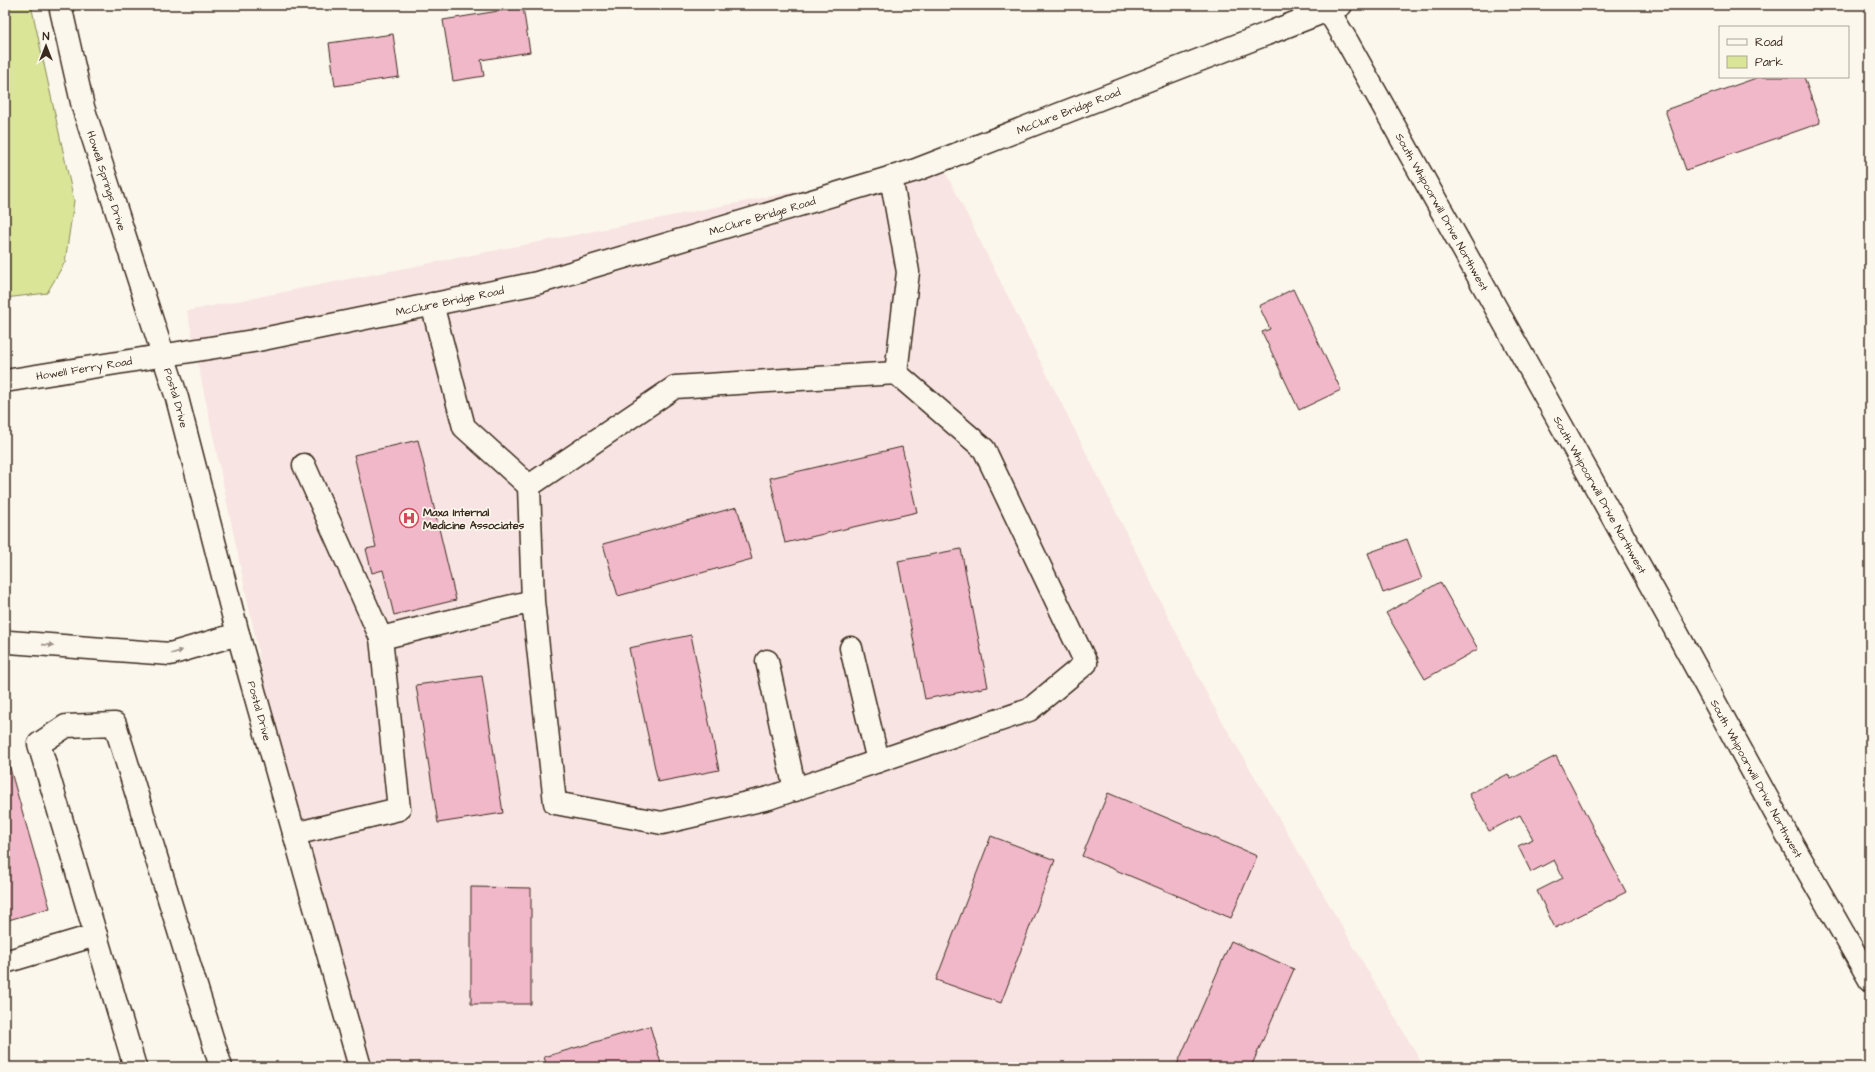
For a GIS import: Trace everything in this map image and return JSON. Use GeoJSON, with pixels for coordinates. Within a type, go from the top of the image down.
{"type":"FeatureCollection","features":[{"type":"Feature","properties":{"kind":"street","name":"Howell Springs Drive"},"geometry":{"type":"LineString","coordinates":[[60,5],[82,107],[163,354]]}},
{"type":"Feature","properties":{"kind":"street","name":"McClure Bridge Road"},"geometry":{"type":"LineString","coordinates":[[163,354],[253,341],[537,283],[916,170],[1335,8]]}},
{"type":"Feature","properties":{"kind":"street","name":"South Whipoorwill Drive Northwest"},"geometry":{"type":"LineString","coordinates":[[1335,8],[1352,50],[1659,599],[1790,840],[1870,980]]}},
{"type":"Feature","properties":{"kind":"street"},"geometry":{"type":"LineString","coordinates":[[891,178],[908,272],[896,373]]}},
{"type":"Feature","properties":{"kind":"street"},"geometry":{"type":"LineString","coordinates":[[432,304],[464,427],[529,486],[532,601],[555,803],[662,823],[770,798],[1029,710],[1086,664],[984,449],[896,373],[675,387],[529,486]]}},
{"type":"Feature","properties":{"kind":"street","name":"Howell Ferry Road"},"geometry":{"type":"LineString","coordinates":[[5,380],[163,354]]}},
{"type":"Feature","properties":{"kind":"street","name":"Postal Drive"},"geometry":{"type":"LineString","coordinates":[[163,354],[177,398],[238,634],[360,1067]]}},
{"type":"Feature","properties":{"kind":"street"},"geometry":{"type":"LineString","coordinates":[[294,834],[398,809],[381,638],[304,466]]}},
{"type":"Feature","properties":{"kind":"street"},"geometry":{"type":"LineString","coordinates":[[381,638],[532,601]]}},
{"type":"Feature","properties":{"kind":"street"},"geometry":{"type":"LineString","coordinates":[[6,638],[170,654],[238,634]]}},
{"type":"Feature","properties":{"kind":"street"},"geometry":{"type":"LineString","coordinates":[[851,648],[878,761]]}},
{"type":"Feature","properties":{"kind":"street"},"geometry":{"type":"LineString","coordinates":[[768,661],[795,790]]}},
{"type":"Feature","properties":{"kind":"street"},"geometry":{"type":"LineString","coordinates":[[135,1067],[39,744],[66,726],[115,724],[221,1067]]}},
{"type":"Feature","properties":{"kind":"street"},"geometry":{"type":"LineString","coordinates":[[5,962],[96,935]]}},
{"type":"Feature","properties":{"kind":"shaded area"},"geometry":{"type":"Polygon","coordinates":[[[941,163],[1211,702],[1424,1067],[345,1067],[187,311],[941,163]]]}},
{"type":"Feature","properties":{"kind":"green space"},"geometry":{"type":"Polygon","coordinates":[[[5,5],[31,5],[74,201],[65,262],[47,293],[5,298],[5,5]]]}},
{"type":"Feature","properties":{"kind":"building"},"geometry":{"type":"Polygon","coordinates":[[[523,7],[530,52],[481,60],[484,76],[453,81],[443,20],[523,7]]]}},
{"type":"Feature","properties":{"kind":"building"},"geometry":{"type":"Polygon","coordinates":[[[393,34],[399,77],[335,86],[329,43],[393,34]]]}},
{"type":"Feature","properties":{"kind":"building"},"geometry":{"type":"Polygon","coordinates":[[[1756,78],[1804,78],[1820,123],[1686,170],[1665,110],[1756,78]]]}},
{"type":"Feature","properties":{"kind":"building"},"geometry":{"type":"Polygon","coordinates":[[[1293,289],[1341,390],[1299,410],[1262,332],[1270,329],[1259,306],[1293,289]]]}},
{"type":"Feature","properties":{"kind":"building"},"geometry":{"type":"Polygon","coordinates":[[[418,440],[456,600],[394,615],[383,570],[372,573],[366,549],[376,547],[354,455],[418,440]]]}},
{"type":"Feature","properties":{"kind":"building"},"geometry":{"type":"Polygon","coordinates":[[[902,447],[917,512],[785,543],[770,478],[902,447]]]}},
{"type":"Feature","properties":{"kind":"building"},"geometry":{"type":"Polygon","coordinates":[[[737,507],[752,559],[618,596],[603,544],[737,507]]]}},
{"type":"Feature","properties":{"kind":"building"},"geometry":{"type":"Polygon","coordinates":[[[1407,539],[1422,579],[1383,593],[1368,553],[1407,539]]]}},
{"type":"Feature","properties":{"kind":"building"},"geometry":{"type":"Polygon","coordinates":[[[961,549],[988,687],[925,699],[898,561],[961,549]]]}},
{"type":"Feature","properties":{"kind":"building"},"geometry":{"type":"Polygon","coordinates":[[[1440,582],[1478,649],[1425,679],[1386,613],[1440,582]]]}},
{"type":"Feature","properties":{"kind":"building"},"geometry":{"type":"Polygon","coordinates":[[[691,635],[719,770],[658,782],[629,648],[691,635]]]}},
{"type":"Feature","properties":{"kind":"building"},"geometry":{"type":"Polygon","coordinates":[[[482,676],[503,813],[438,823],[416,685],[482,676]]]}},
{"type":"Feature","properties":{"kind":"building"},"geometry":{"type":"Polygon","coordinates":[[[5,751],[50,908],[5,921],[5,751]]]}},
{"type":"Feature","properties":{"kind":"building"},"geometry":{"type":"Polygon","coordinates":[[[1556,756],[1626,892],[1555,928],[1537,891],[1563,878],[1554,860],[1531,872],[1518,846],[1533,839],[1520,815],[1489,831],[1469,794],[1508,774],[1511,779],[1556,756]]]}},
{"type":"Feature","properties":{"kind":"building"},"geometry":{"type":"Polygon","coordinates":[[[1108,793],[1257,856],[1231,918],[1082,856],[1108,793]]]}},
{"type":"Feature","properties":{"kind":"building"},"geometry":{"type":"Polygon","coordinates":[[[991,836],[1055,860],[1001,1003],[936,980],[991,836]]]}},
{"type":"Feature","properties":{"kind":"building"},"geometry":{"type":"Polygon","coordinates":[[[471,887],[531,888],[531,1004],[471,1004],[471,887]]]}},
{"type":"Feature","properties":{"kind":"building"},"geometry":{"type":"Polygon","coordinates":[[[1231,941],[1294,969],[1251,1067],[1176,1067],[1231,941]]]}},
{"type":"Feature","properties":{"kind":"building"},"geometry":{"type":"Polygon","coordinates":[[[650,1026],[662,1067],[547,1067],[544,1057],[650,1026]]]}},
{"type":"Feature","properties":{"kind":"place","name":"Maxa Internal Medicine Associates"},"geometry":{"type":"Point","coordinates":[409,518]}}]}
